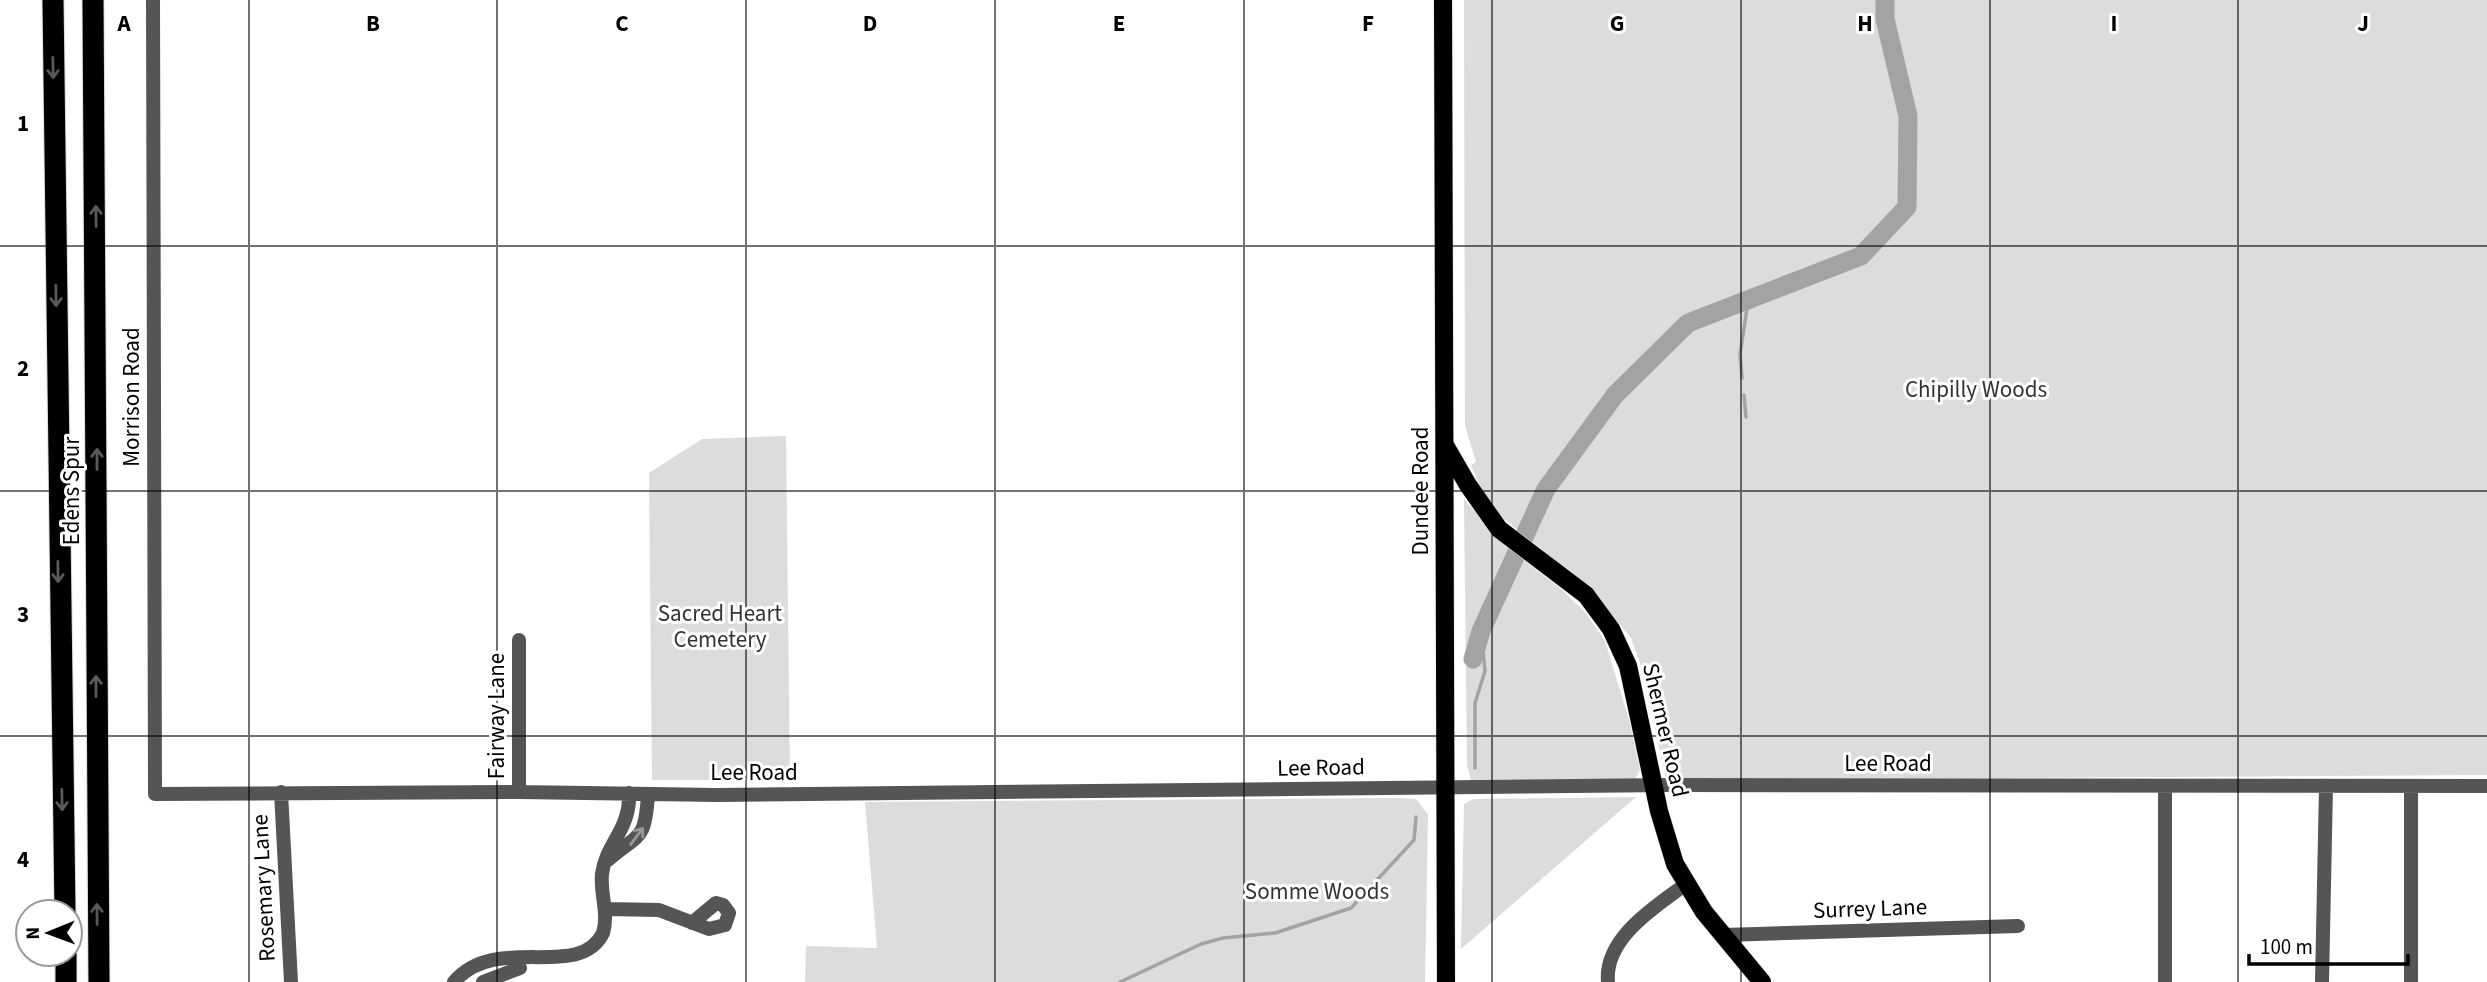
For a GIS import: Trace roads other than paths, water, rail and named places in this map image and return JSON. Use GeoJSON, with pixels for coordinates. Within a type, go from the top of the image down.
{"type":"FeatureCollection","features":[{"type":"Feature","properties":{"kind":"highway","name":"Edens Spur"},"geometry":{"type":"LineString","coordinates":[[53,0],[65,898]]}},
{"type":"Feature","properties":{"kind":"highway","name":"Edens Spur"},"geometry":{"type":"LineString","coordinates":[[93,0],[99,982]]}},
{"type":"Feature","properties":{"kind":"main road","name":"Dundee Road"},"geometry":{"type":"LineString","coordinates":[[1443,0],[1446,982]]}},
{"type":"Feature","properties":{"kind":"main road","name":"Shermer Road"},"geometry":{"type":"LineString","coordinates":[[1444,444],[1468,485],[1499,529],[1586,595],[1611,629],[1628,666],[1665,837],[1686,884],[1762,982]]}},
{"type":"Feature","properties":{"kind":"street","name":"Morrison Road"},"geometry":{"type":"LineString","coordinates":[[153,0],[155,794]]}},
{"type":"Feature","properties":{"kind":"street","name":"Fairway Lane"},"geometry":{"type":"LineString","coordinates":[[519,640],[519,792]]}},
{"type":"Feature","properties":{"kind":"street","name":"Lee Road"},"geometry":{"type":"LineString","coordinates":[[155,794],[519,792],[648,795],[1653,786],[2487,786]]}},
{"type":"Feature","properties":{"kind":"street"},"geometry":{"type":"LineString","coordinates":[[2165,786],[2165,982]]}},
{"type":"Feature","properties":{"kind":"street"},"geometry":{"type":"LineString","coordinates":[[2322,982],[2326,786]]}},
{"type":"Feature","properties":{"kind":"street"},"geometry":{"type":"LineString","coordinates":[[2411,786],[2412,982]]}},
{"type":"Feature","properties":{"kind":"street","name":"Rosemary Lane"},"geometry":{"type":"LineString","coordinates":[[281,792],[290,982]]}},
{"type":"Feature","properties":{"kind":"street"},"geometry":{"type":"LineString","coordinates":[[454,982],[472,969],[493,962],[557,971],[569,969],[589,958],[603,932],[606,909],[602,884],[605,864],[626,824],[629,793]]}},
{"type":"Feature","properties":{"kind":"street"},"geometry":{"type":"LineString","coordinates":[[605,864],[639,838],[645,822],[648,795]]}},
{"type":"Feature","properties":{"kind":"street"},"geometry":{"type":"LineString","coordinates":[[1608,982],[1608,963],[1613,952],[1647,914],[1686,884]]}},
{"type":"Feature","properties":{"kind":"street"},"geometry":{"type":"LineString","coordinates":[[606,909],[646,908],[692,923]]}},
{"type":"Feature","properties":{"kind":"street","name":"Surrey Lane"},"geometry":{"type":"LineString","coordinates":[[1724,935],[2018,926]]}},
{"type":"Feature","properties":{"kind":"street"},"geometry":{"type":"LineString","coordinates":[[483,982],[521,968]]}},
{"type":"Feature","properties":{"kind":"waterway"},"geometry":{"type":"LineString","coordinates":[[1473,659],[1481,631],[1546,489],[1615,395],[1688,323],[1861,256],[1907,207],[1908,116],[1885,19],[1885,0]]}},
{"type":"Feature","properties":{"kind":"waterway"},"geometry":{"type":"LineString","coordinates":[[1742,378],[1740,354],[1748,302]]}},
{"type":"Feature","properties":{"kind":"waterway"},"geometry":{"type":"LineString","coordinates":[[1744,395],[1746,417]]}},
{"type":"Feature","properties":{"kind":"waterway"},"geometry":{"type":"LineString","coordinates":[[1475,768],[1475,703],[1485,671],[1481,631]]}},
{"type":"Feature","properties":{"kind":"waterway"},"geometry":{"type":"LineString","coordinates":[[1120,982],[1201,944],[1223,938],[1275,933],[1351,908],[1414,840],[1416,817]]}},
{"type":"Feature","properties":{"kind":"park label","name":"Chipilly Woods"},"geometry":{"type":"Point","coordinates":[1976,389]}},
{"type":"Feature","properties":{"kind":"park label","name":"Sacred Heart Cemetery"},"geometry":{"type":"Point","coordinates":[720,626]}},
{"type":"Feature","properties":{"kind":"park label","name":"Somme Woods"},"geometry":{"type":"Point","coordinates":[1317,891]}}]}
